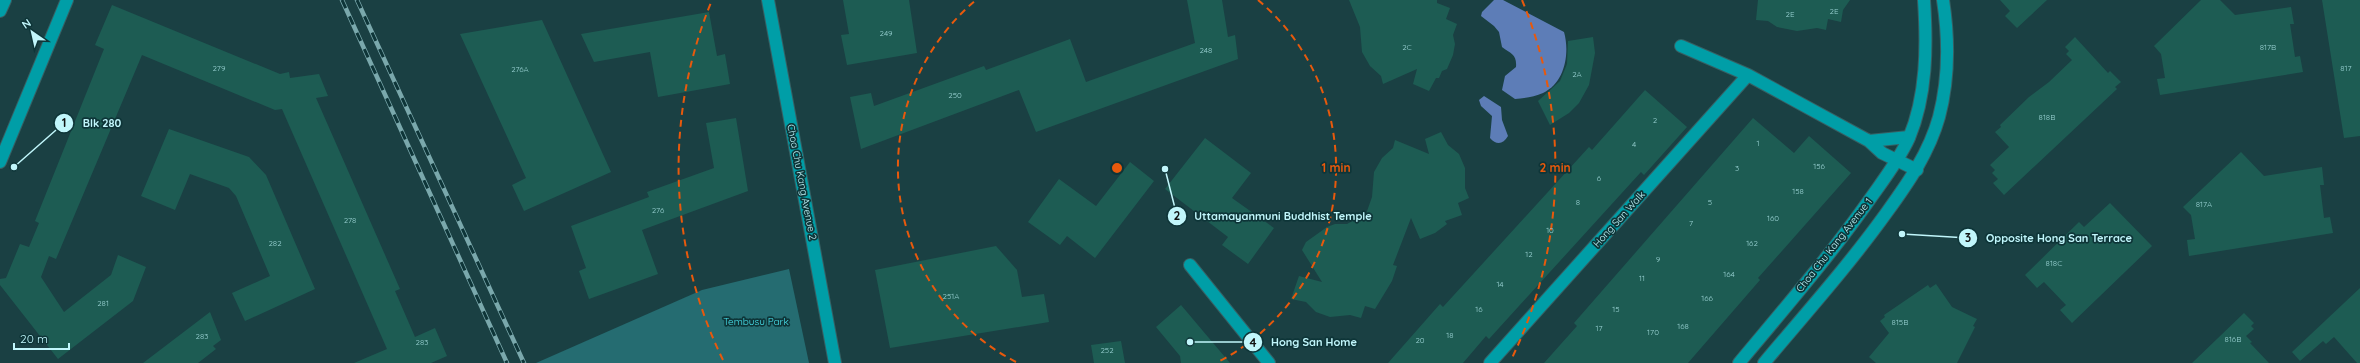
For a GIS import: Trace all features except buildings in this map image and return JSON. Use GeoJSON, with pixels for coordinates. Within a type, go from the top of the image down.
{"type":"FeatureCollection","features":[{"type":"Feature","properties":{"kind":"street"},"geometry":{"type":"LineString","coordinates":[[0,11],[4,0]]}},
{"type":"Feature","properties":{"kind":"street"},"geometry":{"type":"LineString","coordinates":[[0,162],[67,0]]}},
{"type":"Feature","properties":{"kind":"street","name":"Choa Chu Kang Avenue 2"},"geometry":{"type":"LineString","coordinates":[[768,0],[835,363]]}},
{"type":"Feature","properties":{"kind":"street","name":"Choa Chu Kang Avenue 1"},"geometry":{"type":"LineString","coordinates":[[1739,363],[1849,229],[1897,161],[1909,137],[1925,71],[1926,31],[1924,0]]}},
{"type":"Feature","properties":{"kind":"street","name":"Choa Chu Kang Avenue 1"},"geometry":{"type":"LineString","coordinates":[[1764,363],[1867,240],[1917,170],[1938,118],[1947,72],[1948,51],[1943,0]]}},
{"type":"Feature","properties":{"kind":"street"},"geometry":{"type":"LineString","coordinates":[[1681,46],[1748,75],[1869,141],[1882,153],[1917,170]]}},
{"type":"Feature","properties":{"kind":"street","name":"Hong San Walk"},"geometry":{"type":"LineString","coordinates":[[1490,363],[1748,75]]}},
{"type":"Feature","properties":{"kind":"street"},"geometry":{"type":"LineString","coordinates":[[1869,141],[1909,137]]}},
{"type":"Feature","properties":{"kind":"street"},"geometry":{"type":"LineString","coordinates":[[1190,265],[1269,363]]}},
{"type":"Feature","properties":{"kind":"green space","name":"Tembusu Park"},"geometry":{"type":"Polygon","coordinates":[[[789,269],[809,363],[536,363],[702,290],[789,269]]]}},
{"type":"Feature","properties":{"kind":"shaded area"},"geometry":{"type":"Polygon","coordinates":[[[1494,0],[1503,0],[1564,32],[1566,40],[1566,58],[1564,67],[1556,82],[1543,93],[1515,99],[1502,90],[1505,76],[1516,67],[1516,59],[1502,47],[1499,32],[1481,16],[1482,12],[1494,0]]]}},
{"type":"Feature","properties":{"kind":"shaded area"},"geometry":{"type":"Polygon","coordinates":[[[1484,96],[1501,107],[1502,120],[1508,136],[1502,142],[1497,143],[1490,138],[1492,116],[1481,106],[1479,100],[1484,96]]]}},
{"type":"Feature","properties":{"kind":"railway"},"geometry":{"type":"LineString","coordinates":[[342,0],[507,363]]}},
{"type":"Feature","properties":{"kind":"railway"},"geometry":{"type":"LineString","coordinates":[[357,0],[524,363]]}},
{"type":"Feature","properties":{"kind":"place","name":"Blk 280"},"geometry":{"type":"Point","coordinates":[14,167]}},
{"type":"Feature","properties":{"kind":"place","name":"Uttamayanmuni Buddhist Temple"},"geometry":{"type":"Point","coordinates":[1165,169]}},
{"type":"Feature","properties":{"kind":"place","name":"Opposite Hong San Terrace"},"geometry":{"type":"Point","coordinates":[1902,234]}},
{"type":"Feature","properties":{"kind":"place","name":"Hong San Home"},"geometry":{"type":"Point","coordinates":[1190,342]}}]}
